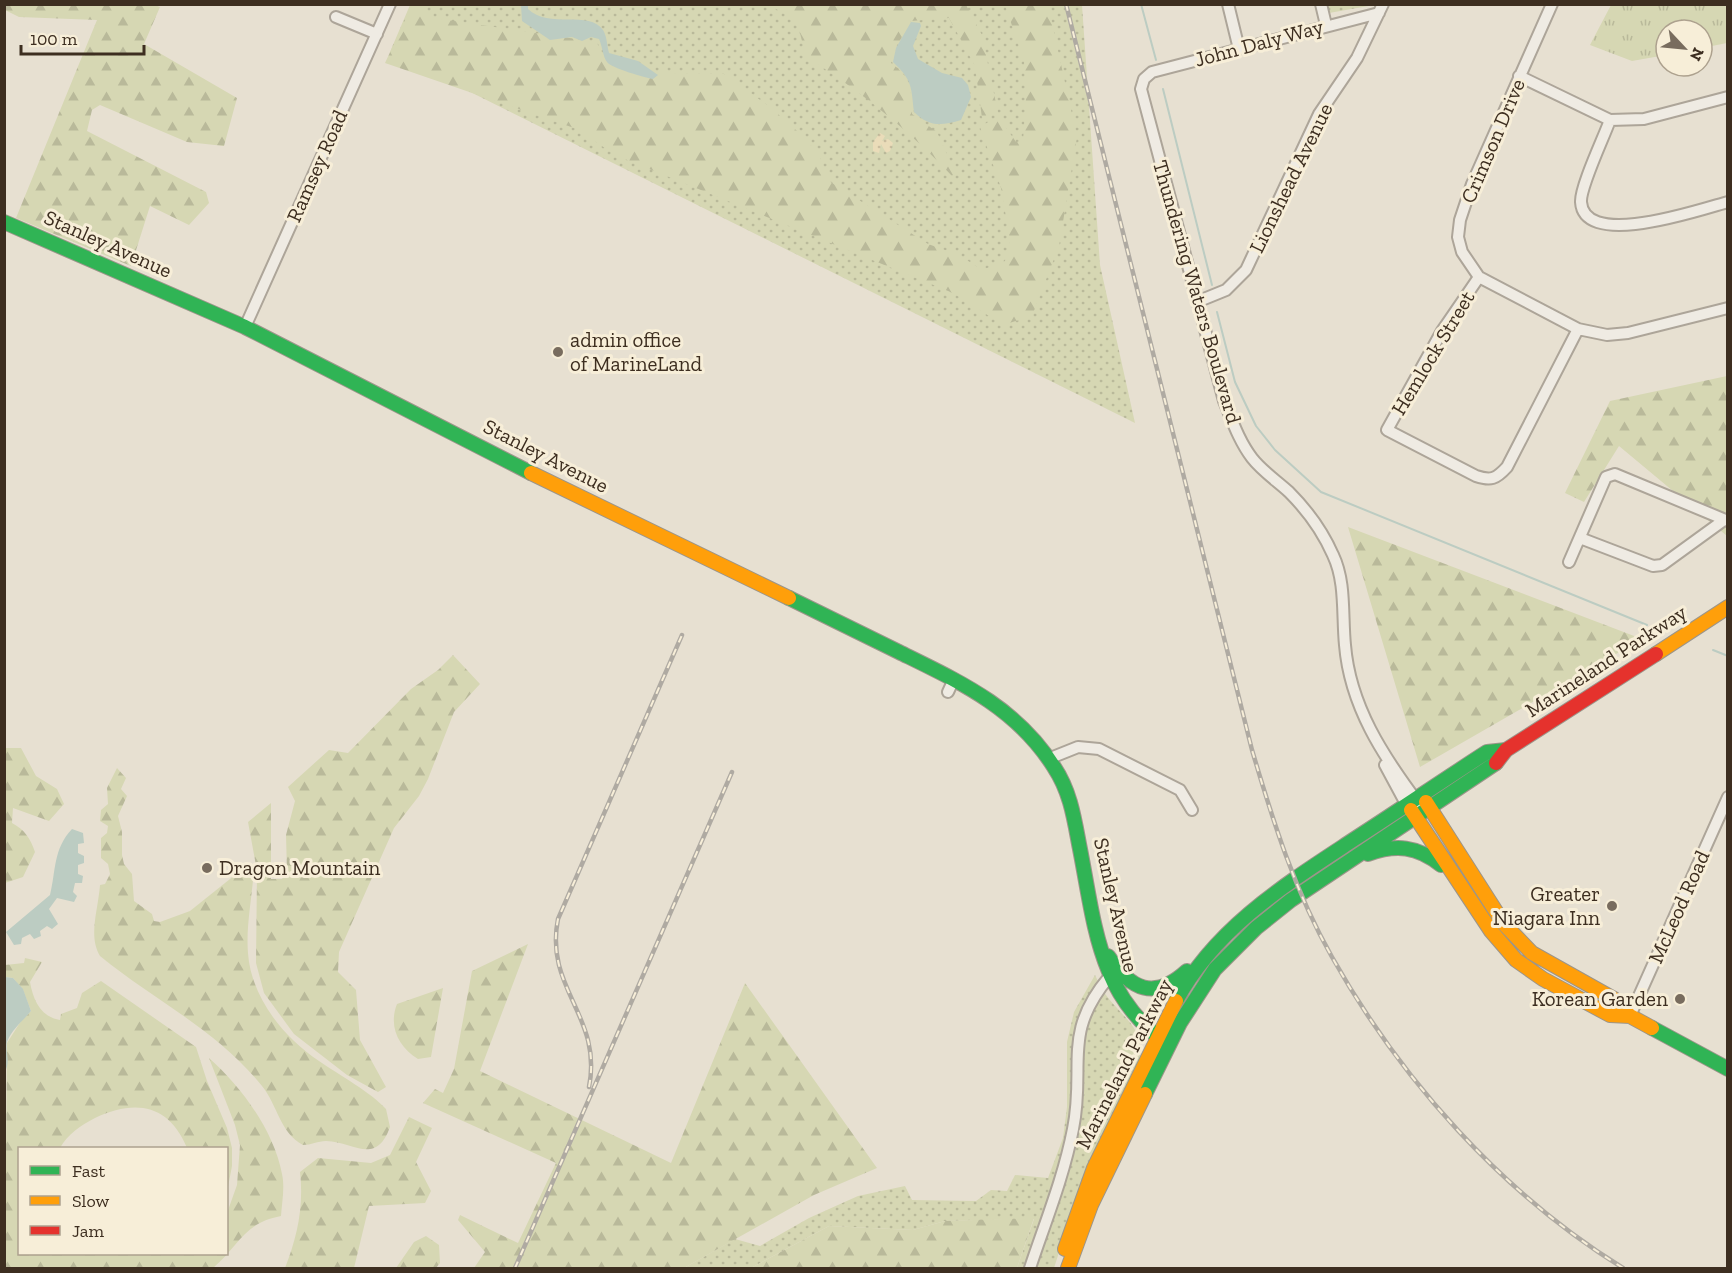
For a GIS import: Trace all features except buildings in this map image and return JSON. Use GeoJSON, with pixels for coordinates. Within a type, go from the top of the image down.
{"type":"FeatureCollection","features":[{"type":"Feature","properties":{"kind":"main road","name":"Stanley Avenue"},"geometry":{"type":"LineString","coordinates":[[4,222],[245,327],[951,685],[975,689],[1014,719],[1048,759],[1063,781],[1073,810],[1109,977],[1125,1007],[1155,1038],[1169,1045]]}},
{"type":"Feature","properties":{"kind":"main road","name":"Marineland Parkway"},"geometry":{"type":"LineString","coordinates":[[1068,1269],[1091,1205],[1169,1045],[1192,1003],[1233,950],[1279,909],[1494,766],[1506,750],[1728,607]]}},
{"type":"Feature","properties":{"kind":"main road","name":"Marineland Parkway"},"geometry":{"type":"LineString","coordinates":[[1059,1269],[1094,1168],[1155,1038],[1181,992],[1207,956],[1233,927],[1278,890],[1486,752],[1506,750]]}},
{"type":"Feature","properties":{"kind":"main road"},"geometry":{"type":"LineString","coordinates":[[1414,799],[1430,808],[1456,851],[1517,940],[1547,963],[1614,999],[1630,1016],[1728,1069]]}},
{"type":"Feature","properties":{"kind":"main road"},"geometry":{"type":"LineString","coordinates":[[1414,799],[1415,817],[1450,873],[1491,931],[1516,960],[1543,979],[1611,1015],[1630,1016]]}},
{"type":"Feature","properties":{"kind":"main road"},"geometry":{"type":"LineString","coordinates":[[1347,863],[1379,850],[1405,845],[1429,855],[1450,873]]}},
{"type":"Feature","properties":{"kind":"main road"},"geometry":{"type":"LineString","coordinates":[[1100,943],[1119,975],[1129,983],[1142,988],[1162,989],[1176,983],[1215,938],[1242,913],[1278,890]]}},
{"type":"Feature","properties":{"kind":"street","name":"Ramsey Road"},"geometry":{"type":"LineString","coordinates":[[245,327],[390,4]]}},
{"type":"Feature","properties":{"kind":"street"},"geometry":{"type":"LineString","coordinates":[[1228,4],[1239,49]]}},
{"type":"Feature","properties":{"kind":"street"},"geometry":{"type":"LineString","coordinates":[[1321,4],[1326,25]]}},
{"type":"Feature","properties":{"kind":"street","name":"Crimson Drive"},"geometry":{"type":"LineString","coordinates":[[1479,277],[1462,252],[1458,237],[1460,220],[1472,184],[1552,4]]}},
{"type":"Feature","properties":{"kind":"street","name":"John Daly Way"},"geometry":{"type":"LineString","coordinates":[[1143,81],[1152,72],[1381,9]]}},
{"type":"Feature","properties":{"kind":"street","name":"Lionshead Avenue"},"geometry":{"type":"LineString","coordinates":[[1199,301],[1226,290],[1246,270],[1316,121],[1357,58],[1381,9]]}},
{"type":"Feature","properties":{"kind":"street"},"geometry":{"type":"LineString","coordinates":[[336,17],[377,33]]}},
{"type":"Feature","properties":{"kind":"street"},"geometry":{"type":"LineString","coordinates":[[1520,76],[1610,120],[1644,118],[1728,97]]}},
{"type":"Feature","properties":{"kind":"street","name":"Thundering Waters Boulevard"},"geometry":{"type":"LineString","coordinates":[[1143,81],[1142,95],[1224,401],[1238,434],[1252,458],[1308,512],[1320,528],[1335,558],[1342,590],[1345,647],[1359,708],[1381,750],[1385,766],[1414,799]]}},
{"type":"Feature","properties":{"kind":"street"},"geometry":{"type":"LineString","coordinates":[[1610,120],[1582,188],[1581,204],[1586,215],[1604,224],[1634,226],[1728,202]]}},
{"type":"Feature","properties":{"kind":"street"},"geometry":{"type":"LineString","coordinates":[[1479,277],[1578,330],[1607,335],[1628,333],[1728,308]]}},
{"type":"Feature","properties":{"kind":"street","name":"Hemlock Street"},"geometry":{"type":"LineString","coordinates":[[1479,277],[1442,331],[1387,430],[1476,476],[1489,480],[1497,477],[1507,467],[1578,330]]}},
{"type":"Feature","properties":{"kind":"street"},"geometry":{"type":"LineString","coordinates":[[1569,562],[1606,477],[1610,474],[1615,474],[1726,520]]}},
{"type":"Feature","properties":{"kind":"street"},"geometry":{"type":"LineString","coordinates":[[1580,538],[1653,566],[1662,565],[1726,520]]}},
{"type":"Feature","properties":{"kind":"street"},"geometry":{"type":"LineString","coordinates":[[1048,759],[1078,747],[1099,749],[1180,790],[1192,810]]}},
{"type":"Feature","properties":{"kind":"street","name":"Thundering Waters Boulevard"},"geometry":{"type":"LineString","coordinates":[[1381,750],[1395,759],[1414,799]]}},
{"type":"Feature","properties":{"kind":"street","name":"McLeod Road"},"geometry":{"type":"LineString","coordinates":[[1630,1016],[1728,797]]}},
{"type":"Feature","properties":{"kind":"street","name":"Marineland Parkway"},"geometry":{"type":"LineString","coordinates":[[1030,1269],[1074,1127],[1079,1030],[1094,997],[1109,977]]}},
{"type":"Feature","properties":{"kind":"green space"},"geometry":{"type":"Polygon","coordinates":[[[425,4],[424,8],[434,18],[597,42],[602,57],[662,73],[724,74],[770,107],[805,138],[820,157],[829,181],[928,244],[959,255],[982,270],[1005,261],[1010,240],[1001,188],[980,127],[998,116],[1016,142],[1023,141],[1026,98],[1024,61],[1005,5],[1048,5],[1077,137],[1059,246],[1032,316],[1003,325],[953,293],[615,155],[577,129],[385,63],[412,5],[425,4]]]}},
{"type":"Feature","properties":{"kind":"green space"},"geometry":{"type":"Polygon","coordinates":[[[1327,4],[1374,5],[1329,13],[1327,4]]]}},
{"type":"Feature","properties":{"kind":"green space"},"geometry":{"type":"Polygon","coordinates":[[[4,5],[155,5],[160,7],[144,44],[237,98],[224,146],[187,142],[100,105],[92,110],[87,131],[206,192],[209,203],[189,225],[150,206],[131,266],[16,218],[97,20],[19,17],[5,10],[4,5]]]}},
{"type":"Feature","properties":{"kind":"green space"},"geometry":{"type":"Polygon","coordinates":[[[410,5],[1082,5],[1100,265],[1135,423],[390,52],[410,5]]]}},
{"type":"Feature","properties":{"kind":"green space"},"geometry":{"type":"Polygon","coordinates":[[[769,5],[966,5],[982,35],[998,113],[982,118],[975,66],[949,18],[911,21],[895,49],[891,63],[907,80],[911,92],[912,114],[937,132],[955,172],[952,176],[883,112],[845,82],[806,57],[797,21],[769,5]]]}},
{"type":"Feature","properties":{"kind":"green space"},"geometry":{"type":"Polygon","coordinates":[[[1611,5],[1727,5],[1727,43],[1714,46],[1714,18],[1654,18],[1654,57],[1632,61],[1590,45],[1611,5]]]}},
{"type":"Feature","properties":{"kind":"green space"},"geometry":{"type":"Polygon","coordinates":[[[1727,376],[1727,536],[1619,446],[1584,502],[1565,493],[1610,401],[1727,376]]]}},
{"type":"Feature","properties":{"kind":"green space"},"geometry":{"type":"Polygon","coordinates":[[[1348,527],[1642,639],[1420,767],[1348,527]]]}},
{"type":"Feature","properties":{"kind":"green space"},"geometry":{"type":"Polygon","coordinates":[[[453,655],[480,684],[454,712],[428,779],[419,796],[394,828],[339,952],[338,972],[356,990],[360,1040],[386,1087],[378,1092],[347,1075],[294,1034],[264,993],[256,963],[257,871],[248,822],[271,803],[271,879],[282,879],[287,872],[286,835],[295,801],[288,787],[329,750],[348,753],[411,689],[438,670],[453,655]]]}},
{"type":"Feature","properties":{"kind":"green space"},"geometry":{"type":"Polygon","coordinates":[[[5,748],[21,748],[36,776],[57,789],[64,804],[49,821],[13,808],[12,823],[26,835],[35,852],[23,877],[5,883],[5,748]]]}},
{"type":"Feature","properties":{"kind":"green space"},"geometry":{"type":"Polygon","coordinates":[[[117,768],[126,778],[121,789],[127,796],[118,816],[122,832],[122,855],[124,864],[132,874],[134,901],[152,914],[154,921],[160,922],[190,911],[235,875],[246,871],[253,880],[248,925],[248,953],[250,969],[262,1000],[293,1040],[319,1061],[364,1090],[386,1109],[390,1127],[378,1146],[363,1149],[326,1141],[303,1145],[295,1140],[284,1126],[262,1086],[225,1048],[100,956],[96,948],[95,923],[100,885],[105,884],[110,874],[108,864],[101,858],[101,838],[107,833],[108,826],[100,821],[101,810],[108,804],[107,788],[117,768]]]}},
{"type":"Feature","properties":{"kind":"green space"},"geometry":{"type":"Polygon","coordinates":[[[528,944],[480,1071],[671,1163],[745,983],[877,1168],[814,1195],[684,1268],[474,1268],[485,1252],[458,1220],[460,1215],[518,1243],[556,1163],[423,1103],[435,1089],[443,1093],[454,1069],[472,971],[528,944]]]}},
{"type":"Feature","properties":{"kind":"green space"},"geometry":{"type":"Polygon","coordinates":[[[25,958],[42,962],[30,982],[39,1007],[53,1018],[60,1020],[61,1014],[77,1008],[82,993],[101,981],[196,1047],[207,1081],[227,1128],[232,1148],[232,1166],[228,1187],[228,1147],[187,1147],[180,1133],[171,1122],[161,1114],[149,1109],[124,1108],[95,1118],[75,1131],[61,1147],[18,1147],[18,1255],[226,1255],[213,1268],[5,1268],[7,1043],[21,1021],[31,1011],[23,990],[13,978],[5,977],[5,965],[24,963],[25,958]]]}},
{"type":"Feature","properties":{"kind":"green space"},"geometry":{"type":"Polygon","coordinates":[[[1095,975],[1107,996],[1138,1035],[1139,1064],[1063,1240],[1054,1268],[1017,1268],[1034,1219],[945,1221],[913,1230],[829,1226],[751,1268],[684,1268],[735,1239],[760,1246],[809,1218],[858,1196],[905,1186],[912,1200],[976,1201],[991,1190],[1007,1191],[1015,1175],[1048,1178],[1063,1138],[1067,1107],[1067,1042],[1074,1012],[1095,975]]]}},
{"type":"Feature","properties":{"kind":"green space"},"geometry":{"type":"Polygon","coordinates":[[[443,988],[431,1057],[418,1059],[405,1049],[397,1036],[394,1021],[397,1004],[443,988]]]}},
{"type":"Feature","properties":{"kind":"green space"},"geometry":{"type":"Polygon","coordinates":[[[209,1058],[233,1082],[255,1110],[272,1142],[283,1179],[281,1216],[258,1224],[243,1236],[228,1253],[228,1210],[237,1185],[240,1145],[235,1125],[209,1058]]]}},
{"type":"Feature","properties":{"kind":"green space"},"geometry":{"type":"Polygon","coordinates":[[[409,1117],[432,1128],[416,1162],[431,1191],[425,1203],[369,1206],[354,1268],[285,1268],[298,1222],[301,1197],[300,1172],[318,1158],[371,1163],[390,1155],[409,1117]]]}},
{"type":"Feature","properties":{"kind":"green space"},"geometry":{"type":"Polygon","coordinates":[[[1034,1218],[1017,1268],[751,1268],[829,1226],[913,1230],[945,1221],[1034,1218]]]}},
{"type":"Feature","properties":{"kind":"green space"},"geometry":{"type":"Polygon","coordinates":[[[426,1236],[439,1245],[440,1263],[436,1268],[396,1268],[414,1242],[426,1236]]]}},
{"type":"Feature","properties":{"kind":"sand"},"geometry":{"type":"Polygon","coordinates":[[[880,133],[885,136],[882,141],[888,139],[893,143],[890,151],[886,153],[881,144],[879,153],[873,151],[873,142],[880,133]]]}},
{"type":"Feature","properties":{"kind":"shaded area"},"geometry":{"type":"Polygon","coordinates":[[[521,5],[528,5],[528,9],[536,15],[546,18],[589,21],[597,24],[604,32],[609,53],[638,61],[658,75],[653,79],[610,64],[604,57],[599,39],[591,37],[582,41],[572,37],[550,40],[522,21],[521,5]]]}},
{"type":"Feature","properties":{"kind":"shaded area"},"geometry":{"type":"Polygon","coordinates":[[[911,22],[920,23],[921,26],[913,46],[918,59],[942,73],[962,78],[968,85],[971,97],[961,120],[930,123],[914,112],[908,80],[893,62],[896,48],[911,22]]]}},
{"type":"Feature","properties":{"kind":"shaded area"},"geometry":{"type":"Polygon","coordinates":[[[72,829],[83,833],[84,843],[78,844],[78,853],[84,856],[84,863],[78,865],[78,874],[83,876],[82,883],[75,883],[73,892],[77,896],[74,902],[57,898],[49,909],[58,924],[52,929],[47,926],[40,931],[41,936],[34,939],[30,934],[22,938],[21,944],[14,945],[6,932],[50,895],[58,852],[72,829]]]}},
{"type":"Feature","properties":{"kind":"shaded area"},"geometry":{"type":"Polygon","coordinates":[[[5,977],[13,978],[23,989],[31,1011],[9,1037],[7,1042],[8,1064],[5,1071],[5,977]]]}},
{"type":"Feature","properties":{"kind":"waterway"},"geometry":{"type":"LineString","coordinates":[[1141,4],[1156,60]]}},
{"type":"Feature","properties":{"kind":"waterway"},"geometry":{"type":"LineString","coordinates":[[1163,89],[1212,285]]}},
{"type":"Feature","properties":{"kind":"waterway"},"geometry":{"type":"LineString","coordinates":[[1217,312],[1235,382],[1256,426],[1275,450],[1321,492],[1647,625]]}},
{"type":"Feature","properties":{"kind":"waterway"},"geometry":{"type":"LineString","coordinates":[[1713,650],[1728,656]]}},
{"type":"Feature","properties":{"kind":"railway"},"geometry":{"type":"LineString","coordinates":[[1066,4],[1252,750],[1277,830],[1307,907],[1332,957],[1359,1003],[1423,1090],[1458,1131],[1496,1170],[1537,1205],[1579,1238],[1623,1268]]}},
{"type":"Feature","properties":{"kind":"railway"},"geometry":{"type":"LineString","coordinates":[[589,1087],[591,1062],[588,1041],[559,965],[556,943],[558,919],[682,635]]}},
{"type":"Feature","properties":{"kind":"railway"},"geometry":{"type":"LineString","coordinates":[[515,1268],[732,772]]}},
{"type":"Feature","properties":{"kind":"traffic: fast"},"geometry":{"type":"LineString","coordinates":[[4,222],[245,327],[531,473]]}},
{"type":"Feature","properties":{"kind":"traffic: fast"},"geometry":{"type":"LineString","coordinates":[[789,598],[965,686],[1004,712],[1039,746],[1059,776],[1071,804],[1096,929],[1113,981],[1127,1004],[1145,1026],[1169,1045]]}},
{"type":"Feature","properties":{"kind":"traffic: fast"},"geometry":{"type":"LineString","coordinates":[[1176,1001],[1192,975],[1211,951],[1231,930],[1278,891],[1487,752],[1506,750]]}},
{"type":"Feature","properties":{"kind":"traffic: fast"},"geometry":{"type":"LineString","coordinates":[[1145,1094],[1180,1023],[1215,969],[1256,928],[1291,900],[1496,763]]}},
{"type":"Feature","properties":{"kind":"traffic: fast"},"geometry":{"type":"LineString","coordinates":[[1368,854],[1388,849],[1406,849],[1423,854],[1441,865]]}},
{"type":"Feature","properties":{"kind":"traffic: fast"},"geometry":{"type":"LineString","coordinates":[[1108,956],[1125,977],[1144,988],[1164,986],[1187,971]]}},
{"type":"Feature","properties":{"kind":"traffic: fast"},"geometry":{"type":"LineString","coordinates":[[1652,1028],[1728,1069]]}},
{"type":"Feature","properties":{"kind":"traffic: slow"},"geometry":{"type":"LineString","coordinates":[[531,473],[789,598]]}},
{"type":"Feature","properties":{"kind":"traffic: slow"},"geometry":{"type":"LineString","coordinates":[[1656,654],[1728,607]]}},
{"type":"Feature","properties":{"kind":"traffic: slow"},"geometry":{"type":"LineString","coordinates":[[1426,802],[1504,924],[1532,953],[1614,999],[1630,1016],[1652,1028]]}},
{"type":"Feature","properties":{"kind":"traffic: slow"},"geometry":{"type":"LineString","coordinates":[[1411,810],[1491,931],[1516,960],[1543,979],[1610,1015],[1630,1016]]}},
{"type":"Feature","properties":{"kind":"traffic: slow"},"geometry":{"type":"LineString","coordinates":[[1065,1249],[1094,1168],[1176,1001]]}},
{"type":"Feature","properties":{"kind":"traffic: slow"},"geometry":{"type":"LineString","coordinates":[[1068,1268],[1091,1205],[1145,1094]]}},
{"type":"Feature","properties":{"kind":"traffic: jam"},"geometry":{"type":"LineString","coordinates":[[1496,763],[1506,750],[1656,654]]}},
{"type":"Feature","properties":{"kind":"place","name":"admin office of MarineLand"},"geometry":{"type":"Point","coordinates":[558,352]}},
{"type":"Feature","properties":{"kind":"place","name":"Dragon Mountain"},"geometry":{"type":"Point","coordinates":[207,868]}},
{"type":"Feature","properties":{"kind":"place","name":"Greater Niagara Inn"},"geometry":{"type":"Point","coordinates":[1612,906]}},
{"type":"Feature","properties":{"kind":"place","name":"Korean Garden"},"geometry":{"type":"Point","coordinates":[1680,999]}}]}
